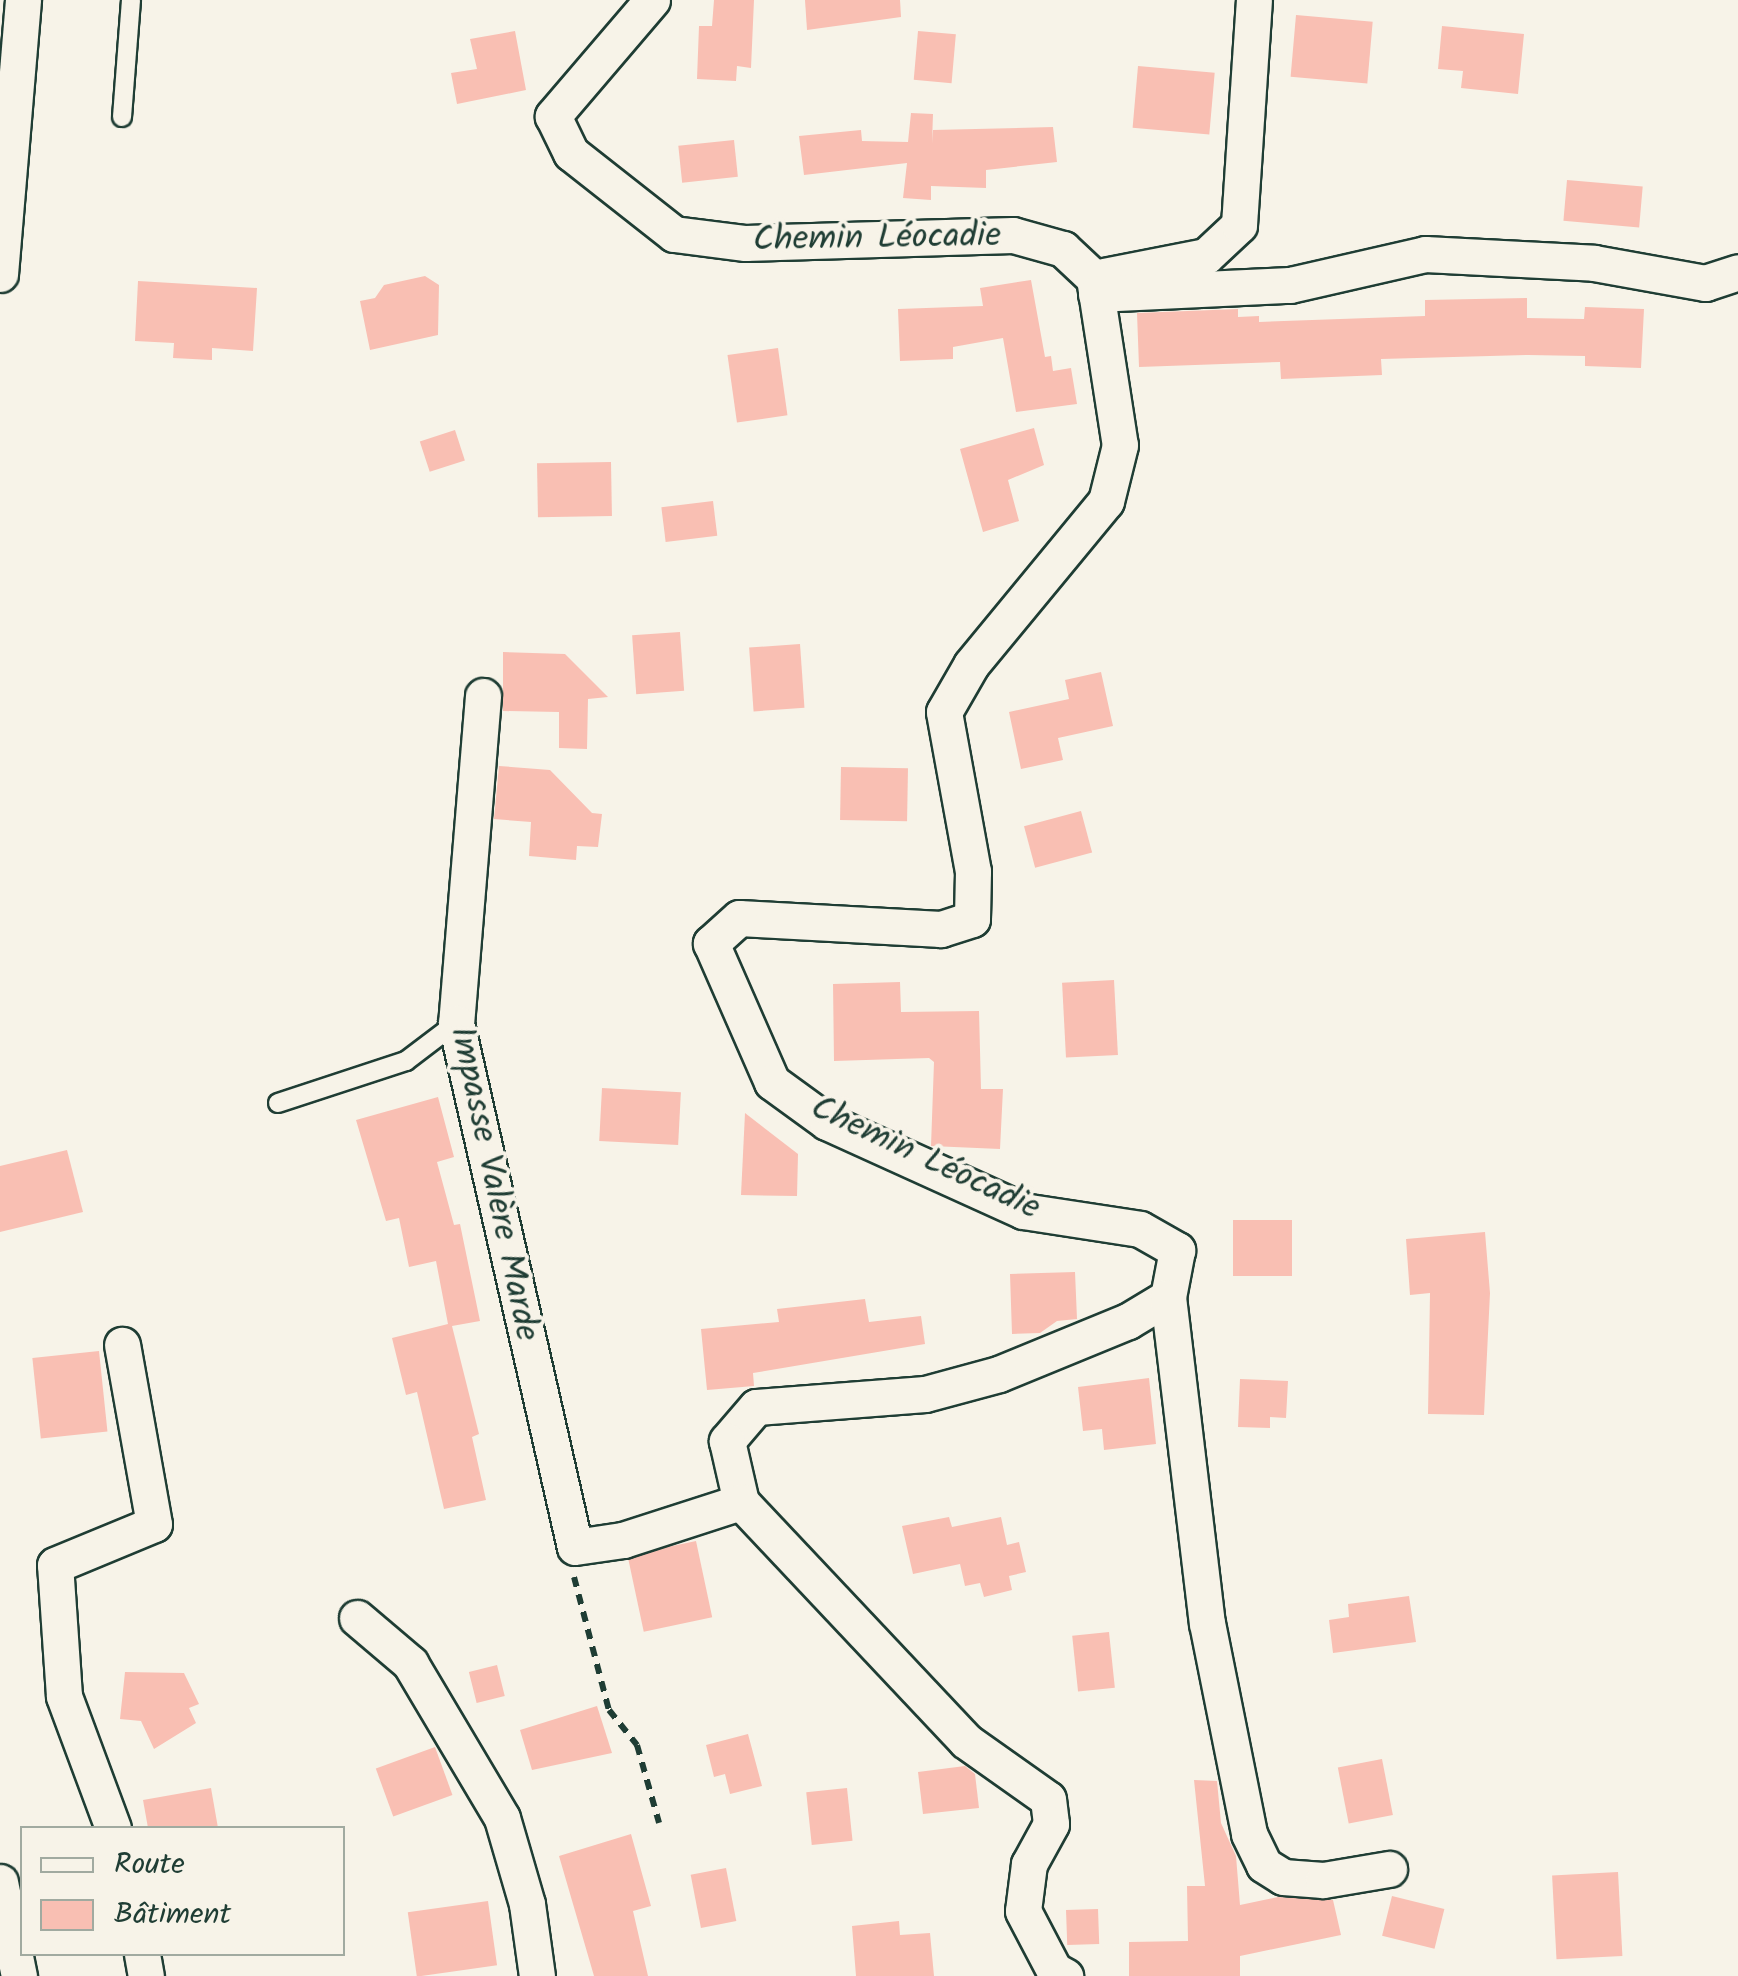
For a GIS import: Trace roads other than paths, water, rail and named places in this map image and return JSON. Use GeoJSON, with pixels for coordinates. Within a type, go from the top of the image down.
{"type":"FeatureCollection","features":[{"type":"Feature","properties":{"kind":"street"},"geometry":{"type":"LineString","coordinates":[[0,274],[23,0]]}},
{"type":"Feature","properties":{"kind":"street","name":"Chemin Léocadie"},"geometry":{"type":"LineString","coordinates":[[652,0],[552,116],[570,153],[674,234],[745,243],[1014,235],[1063,249],[1095,286],[1120,445],[1106,501],[972,665],[944,712],[973,872],[972,919],[940,929],[739,918],[712,944],[772,1082],[827,1122],[1022,1210],[1140,1228],[1176,1250],[1168,1298]]}},
{"type":"Feature","properties":{"kind":"street"},"geometry":{"type":"LineString","coordinates":[[1095,286],[1206,256],[1239,224],[1254,0]]}},
{"type":"Feature","properties":{"kind":"street"},"geometry":{"type":"LineString","coordinates":[[1095,286],[1290,285],[1425,254],[1594,262],[1705,282],[1738,272]]}},
{"type":"Feature","properties":{"kind":"street","name":"Impasse Valère Marde"},"geometry":{"type":"LineString","coordinates":[[483,696],[456,1023],[575,1546],[624,1540],[742,1502]]}},
{"type":"Feature","properties":{"kind":"street"},"geometry":{"type":"LineString","coordinates":[[1065,1976],[1054,1970],[1023,1911],[1029,1864],[1051,1824],[1048,1800],[966,1741],[742,1502],[727,1441],[756,1407],[925,1394],[999,1374],[1168,1298],[1208,1623],[1249,1834],[1264,1865],[1283,1877],[1323,1880],[1389,1870]]}},
{"type":"Feature","properties":{"kind":"street"},"geometry":{"type":"LineString","coordinates":[[112,1826],[64,1696],[55,1565],[154,1524],[122,1346]]}},
{"type":"Feature","properties":{"kind":"street"},"geometry":{"type":"LineString","coordinates":[[357,1618],[410,1663],[502,1818],[527,1904],[538,1976]]}},
{"type":"Feature","properties":{"kind":"street"},"geometry":{"type":"LineString","coordinates":[[0,1882],[19,1976]]}},
{"type":"Feature","properties":{"kind":"lane"},"geometry":{"type":"LineString","coordinates":[[122,117],[131,0]]}},
{"type":"Feature","properties":{"kind":"lane"},"geometry":{"type":"LineString","coordinates":[[278,1104],[406,1061],[456,1023]]}}]}
